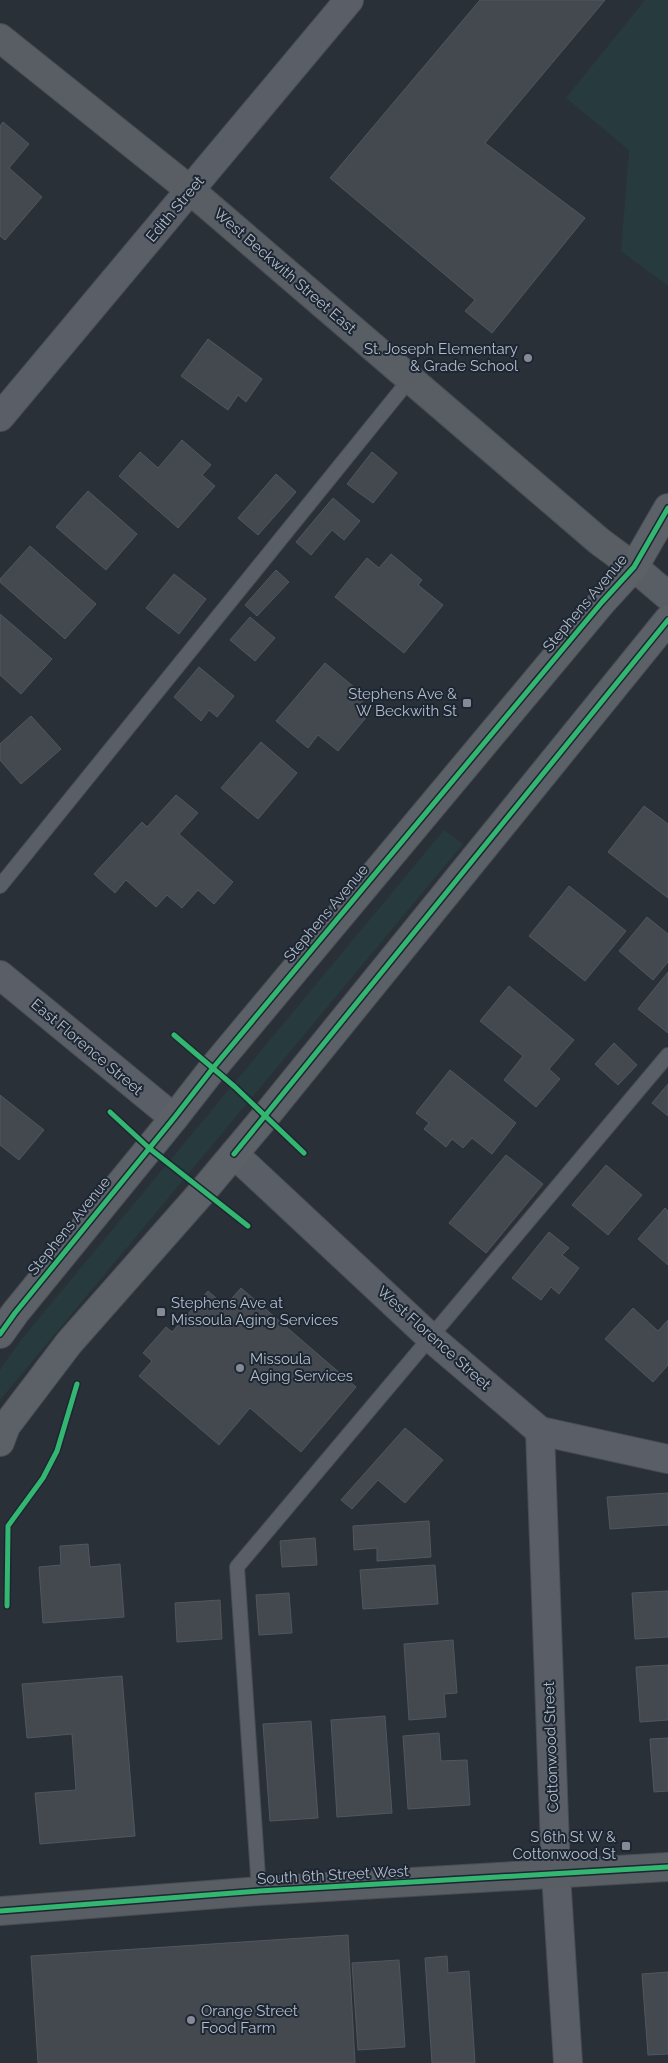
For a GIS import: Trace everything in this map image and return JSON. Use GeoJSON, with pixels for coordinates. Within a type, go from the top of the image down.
{"type":"FeatureCollection","features":[{"type":"Feature","properties":{"kind":"main road","name":"Stephens Avenue"},"geometry":{"type":"LineString","coordinates":[[0,1334],[14,1312],[213,1068],[634,566],[668,508]]}},
{"type":"Feature","properties":{"kind":"main road"},"geometry":{"type":"LineString","coordinates":[[0,1442],[6,1426],[70,1344],[234,1154],[668,620]]}},
{"type":"Feature","properties":{"kind":"street","name":"Edith Street"},"geometry":{"type":"LineString","coordinates":[[0,417],[349,0]]}},
{"type":"Feature","properties":{"kind":"street","name":"West Beckwith Street East"},"geometry":{"type":"LineString","coordinates":[[0,38],[190,190],[599,541],[634,566],[668,596]]}},
{"type":"Feature","properties":{"kind":"street","name":"East Florence Street"},"geometry":{"type":"LineString","coordinates":[[0,975],[174,1118]]}},
{"type":"Feature","properties":{"kind":"street","name":"West Florence Street"},"geometry":{"type":"LineString","coordinates":[[234,1154],[431,1338],[540,1431],[668,1459]]}},
{"type":"Feature","properties":{"kind":"street","name":"Cottonwood Street"},"geometry":{"type":"LineString","coordinates":[[540,1431],[556,1875],[568,2063]]}},
{"type":"Feature","properties":{"kind":"street","name":"South 6th Street West"},"geometry":{"type":"LineString","coordinates":[[0,1911],[259,1891],[668,1867]]}},
{"type":"Feature","properties":{"kind":"lane"},"geometry":{"type":"LineString","coordinates":[[0,886],[410,379]]}},
{"type":"Feature","properties":{"kind":"lane"},"geometry":{"type":"LineString","coordinates":[[259,1891],[237,1566],[668,1055]]}},
{"type":"Feature","properties":{"kind":"green space"},"geometry":{"type":"Polygon","coordinates":[[[645,0],[668,0],[668,286],[621,251],[629,150],[566,98],[645,0]]]}},
{"type":"Feature","properties":{"kind":"green space"},"geometry":{"type":"Polygon","coordinates":[[[444,830],[463,844],[0,1400],[0,1370],[21,1340],[444,830]]]}},
{"type":"Feature","properties":{"kind":"building"},"geometry":{"type":"Polygon","coordinates":[[[480,0],[605,0],[485,143],[585,218],[492,333],[465,311],[475,300],[330,178],[480,0]]]}},
{"type":"Feature","properties":{"kind":"building"},"geometry":{"type":"Polygon","coordinates":[[[3,122],[29,144],[9,168],[42,197],[5,240],[0,236],[0,126],[3,122]]]}},
{"type":"Feature","properties":{"kind":"building"},"geometry":{"type":"Polygon","coordinates":[[[208,339],[262,379],[246,402],[238,395],[228,410],[181,376],[208,339]]]}},
{"type":"Feature","properties":{"kind":"building"},"geometry":{"type":"Polygon","coordinates":[[[182,440],[211,465],[202,475],[215,486],[178,528],[119,476],[140,452],[158,468],[182,440]]]}},
{"type":"Feature","properties":{"kind":"building"},"geometry":{"type":"Polygon","coordinates":[[[372,452],[397,473],[373,503],[347,484],[372,452]]]}},
{"type":"Feature","properties":{"kind":"building"},"geometry":{"type":"Polygon","coordinates":[[[276,474],[296,492],[258,535],[238,518],[276,474]]]}},
{"type":"Feature","properties":{"kind":"building"},"geometry":{"type":"Polygon","coordinates":[[[88,491],[137,534],[106,570],[56,527],[88,491]]]}},
{"type":"Feature","properties":{"kind":"building"},"geometry":{"type":"Polygon","coordinates":[[[333,498],[360,521],[344,540],[332,530],[311,555],[296,542],[333,498]]]}},
{"type":"Feature","properties":{"kind":"building"},"geometry":{"type":"Polygon","coordinates":[[[30,546],[96,604],[65,639],[0,582],[0,579],[30,546]]]}},
{"type":"Feature","properties":{"kind":"building"},"geometry":{"type":"Polygon","coordinates":[[[391,554],[422,580],[418,585],[443,605],[404,653],[335,597],[367,558],[379,568],[391,554]]]}},
{"type":"Feature","properties":{"kind":"building"},"geometry":{"type":"Polygon","coordinates":[[[276,570],[289,582],[257,616],[245,605],[276,570]]]}},
{"type":"Feature","properties":{"kind":"building"},"geometry":{"type":"Polygon","coordinates":[[[174,574],[206,599],[179,634],[146,608],[174,574]]]}},
{"type":"Feature","properties":{"kind":"building"},"geometry":{"type":"Polygon","coordinates":[[[0,614],[52,659],[21,694],[0,675],[0,614]]]}},
{"type":"Feature","properties":{"kind":"building"},"geometry":{"type":"Polygon","coordinates":[[[250,617],[275,638],[255,661],[230,640],[250,617]]]}},
{"type":"Feature","properties":{"kind":"building"},"geometry":{"type":"Polygon","coordinates":[[[325,663],[366,697],[358,706],[369,714],[338,751],[318,735],[308,748],[276,721],[325,663]]]}},
{"type":"Feature","properties":{"kind":"building"},"geometry":{"type":"Polygon","coordinates":[[[199,667],[234,696],[217,717],[209,710],[201,721],[174,697],[199,667]]]}},
{"type":"Feature","properties":{"kind":"building"},"geometry":{"type":"Polygon","coordinates":[[[31,716],[61,749],[21,784],[0,760],[0,744],[31,716]]]}},
{"type":"Feature","properties":{"kind":"building"},"geometry":{"type":"Polygon","coordinates":[[[261,742],[297,773],[258,819],[221,788],[261,742]]]}},
{"type":"Feature","properties":{"kind":"building"},"geometry":{"type":"Polygon","coordinates":[[[176,795],[198,813],[179,834],[233,882],[214,904],[198,890],[182,908],[167,895],[156,907],[126,880],[115,893],[94,874],[142,822],[147,827],[176,795]]]}},
{"type":"Feature","properties":{"kind":"building"},"geometry":{"type":"Polygon","coordinates":[[[644,806],[668,824],[668,898],[608,852],[644,806]]]}},
{"type":"Feature","properties":{"kind":"building"},"geometry":{"type":"Polygon","coordinates":[[[569,886],[626,931],[585,981],[529,936],[569,886]]]}},
{"type":"Feature","properties":{"kind":"building"},"geometry":{"type":"Polygon","coordinates":[[[647,917],[668,934],[668,962],[653,980],[619,951],[647,917]]]}},
{"type":"Feature","properties":{"kind":"building"},"geometry":{"type":"Polygon","coordinates":[[[668,972],[668,1033],[638,1009],[668,972]]]}},
{"type":"Feature","properties":{"kind":"building"},"geometry":{"type":"Polygon","coordinates":[[[509,986],[574,1040],[549,1069],[560,1079],[536,1107],[504,1080],[523,1056],[480,1021],[509,986]]]}},
{"type":"Feature","properties":{"kind":"building"},"geometry":{"type":"Polygon","coordinates":[[[614,1043],[637,1065],[618,1085],[595,1064],[614,1043]]]}},
{"type":"Feature","properties":{"kind":"building"},"geometry":{"type":"Polygon","coordinates":[[[450,1070],[516,1123],[492,1154],[472,1138],[463,1148],[452,1139],[446,1147],[424,1129],[429,1123],[416,1113],[450,1070]]]}},
{"type":"Feature","properties":{"kind":"building"},"geometry":{"type":"Polygon","coordinates":[[[668,1084],[668,1116],[652,1103],[668,1084]]]}},
{"type":"Feature","properties":{"kind":"building"},"geometry":{"type":"Polygon","coordinates":[[[0,1095],[44,1130],[19,1160],[0,1145],[0,1095]]]}},
{"type":"Feature","properties":{"kind":"building"},"geometry":{"type":"Polygon","coordinates":[[[506,1155],[543,1184],[486,1253],[449,1223],[506,1155]]]}},
{"type":"Feature","properties":{"kind":"building"},"geometry":{"type":"Polygon","coordinates":[[[606,1165],[642,1195],[608,1235],[572,1205],[606,1165]]]}},
{"type":"Feature","properties":{"kind":"building"},"geometry":{"type":"Polygon","coordinates":[[[665,1208],[668,1211],[668,1265],[638,1239],[665,1208]]]}},
{"type":"Feature","properties":{"kind":"building"},"geometry":{"type":"Polygon","coordinates":[[[549,1232],[569,1248],[562,1255],[579,1268],[559,1294],[551,1287],[541,1300],[512,1278],[549,1232]]]}},
{"type":"Feature","properties":{"kind":"building","name":"Missoula Aging Services"},"geometry":{"type":"Polygon","coordinates":[[[241,1288],[356,1387],[301,1452],[250,1408],[219,1445],[139,1376],[152,1361],[143,1353],[166,1327],[172,1332],[208,1291],[225,1306],[241,1288]]]}},
{"type":"Feature","properties":{"kind":"building"},"geometry":{"type":"Polygon","coordinates":[[[633,1308],[658,1331],[668,1320],[668,1365],[653,1382],[605,1339],[633,1308]]]}},
{"type":"Feature","properties":{"kind":"building"},"geometry":{"type":"Polygon","coordinates":[[[405,1428],[443,1460],[405,1503],[378,1480],[352,1509],[341,1500],[405,1428]]]}},
{"type":"Feature","properties":{"kind":"building"},"geometry":{"type":"Polygon","coordinates":[[[668,1493],[668,1525],[610,1529],[607,1497],[668,1493]]]}},
{"type":"Feature","properties":{"kind":"building"},"geometry":{"type":"Polygon","coordinates":[[[429,1521],[431,1557],[377,1561],[377,1548],[354,1550],[353,1526],[429,1521]]]}},
{"type":"Feature","properties":{"kind":"building"},"geometry":{"type":"Polygon","coordinates":[[[315,1538],[317,1565],[282,1567],[280,1541],[315,1538]]]}},
{"type":"Feature","properties":{"kind":"building"},"geometry":{"type":"Polygon","coordinates":[[[88,1544],[90,1567],[120,1564],[124,1617],[43,1623],[39,1567],[61,1565],[60,1546],[88,1544]]]}},
{"type":"Feature","properties":{"kind":"building"},"geometry":{"type":"Polygon","coordinates":[[[435,1565],[438,1604],[363,1609],[360,1570],[435,1565]]]}},
{"type":"Feature","properties":{"kind":"building"},"geometry":{"type":"Polygon","coordinates":[[[668,1591],[668,1637],[635,1639],[632,1593],[668,1591]]]}},
{"type":"Feature","properties":{"kind":"building"},"geometry":{"type":"Polygon","coordinates":[[[289,1593],[292,1633],[259,1635],[256,1595],[289,1593]]]}},
{"type":"Feature","properties":{"kind":"building"},"geometry":{"type":"Polygon","coordinates":[[[220,1600],[222,1639],[177,1642],[175,1603],[220,1600]]]}},
{"type":"Feature","properties":{"kind":"building"},"geometry":{"type":"Polygon","coordinates":[[[453,1640],[457,1693],[444,1694],[446,1717],[409,1720],[404,1644],[453,1640]]]}},
{"type":"Feature","properties":{"kind":"building"},"geometry":{"type":"Polygon","coordinates":[[[668,1665],[668,1720],[640,1722],[636,1667],[668,1665]]]}},
{"type":"Feature","properties":{"kind":"building"},"geometry":{"type":"Polygon","coordinates":[[[122,1676],[135,1836],[40,1844],[35,1793],[76,1790],[72,1734],[27,1738],[22,1684],[122,1676]]]}},
{"type":"Feature","properties":{"kind":"building"},"geometry":{"type":"Polygon","coordinates":[[[385,1716],[392,1813],[337,1817],[331,1720],[385,1716]]]}},
{"type":"Feature","properties":{"kind":"building"},"geometry":{"type":"Polygon","coordinates":[[[311,1721],[318,1818],[270,1821],[263,1724],[311,1721]]]}},
{"type":"Feature","properties":{"kind":"building"},"geometry":{"type":"Polygon","coordinates":[[[439,1733],[441,1761],[467,1760],[470,1805],[408,1809],[403,1736],[439,1733]]]}},
{"type":"Feature","properties":{"kind":"building"},"geometry":{"type":"Polygon","coordinates":[[[668,1738],[668,1791],[654,1792],[650,1739],[668,1738]]]}},
{"type":"Feature","properties":{"kind":"building"},"geometry":{"type":"Polygon","coordinates":[[[348,1935],[355,2063],[38,2063],[31,1956],[348,1935]]]}},
{"type":"Feature","properties":{"kind":"building"},"geometry":{"type":"Polygon","coordinates":[[[447,1956],[448,1973],[469,1971],[475,2063],[432,2063],[425,1958],[447,1956]]]}},
{"type":"Feature","properties":{"kind":"building"},"geometry":{"type":"Polygon","coordinates":[[[399,1960],[405,2047],[358,2050],[352,1963],[399,1960]]]}},
{"type":"Feature","properties":{"kind":"building"},"geometry":{"type":"Polygon","coordinates":[[[668,1972],[668,2054],[648,2055],[642,1974],[668,1972]]]}},
{"type":"Feature","properties":{"kind":"cycle path"},"geometry":{"type":"LineString","coordinates":[[0,1334],[213,1068],[602,602],[634,567],[668,508]]}},
{"type":"Feature","properties":{"kind":"cycle path"},"geometry":{"type":"LineString","coordinates":[[234,1154],[668,620]]}},
{"type":"Feature","properties":{"kind":"cycle path"},"geometry":{"type":"LineString","coordinates":[[174,1035],[235,1087],[304,1153]]}},
{"type":"Feature","properties":{"kind":"cycle path"},"geometry":{"type":"LineString","coordinates":[[110,1112],[149,1148],[248,1226]]}},
{"type":"Feature","properties":{"kind":"cycle path"},"geometry":{"type":"LineString","coordinates":[[7,1606],[8,1526],[43,1478],[57,1451],[77,1384]]}},
{"type":"Feature","properties":{"kind":"cycle path"},"geometry":{"type":"LineString","coordinates":[[0,1911],[259,1891],[668,1867]]}},
{"type":"Feature","properties":{"kind":"place","name":"St. Joseph Elementary & Grade School"},"geometry":{"type":"Point","coordinates":[528,358]}},
{"type":"Feature","properties":{"kind":"place","name":"Stephens Ave & W Beckwith St"},"geometry":{"type":"Point","coordinates":[467,703]}},
{"type":"Feature","properties":{"kind":"place","name":"Stephens Ave at Missoula Aging Services"},"geometry":{"type":"Point","coordinates":[161,1312]}},
{"type":"Feature","properties":{"kind":"place","name":"Missoula Aging Services"},"geometry":{"type":"Point","coordinates":[240,1368]}},
{"type":"Feature","properties":{"kind":"place","name":"S 6th St W & Cottonwood St"},"geometry":{"type":"Point","coordinates":[626,1846]}},
{"type":"Feature","properties":{"kind":"place","name":"Orange Street Food Farm"},"geometry":{"type":"Point","coordinates":[191,2020]}}]}
